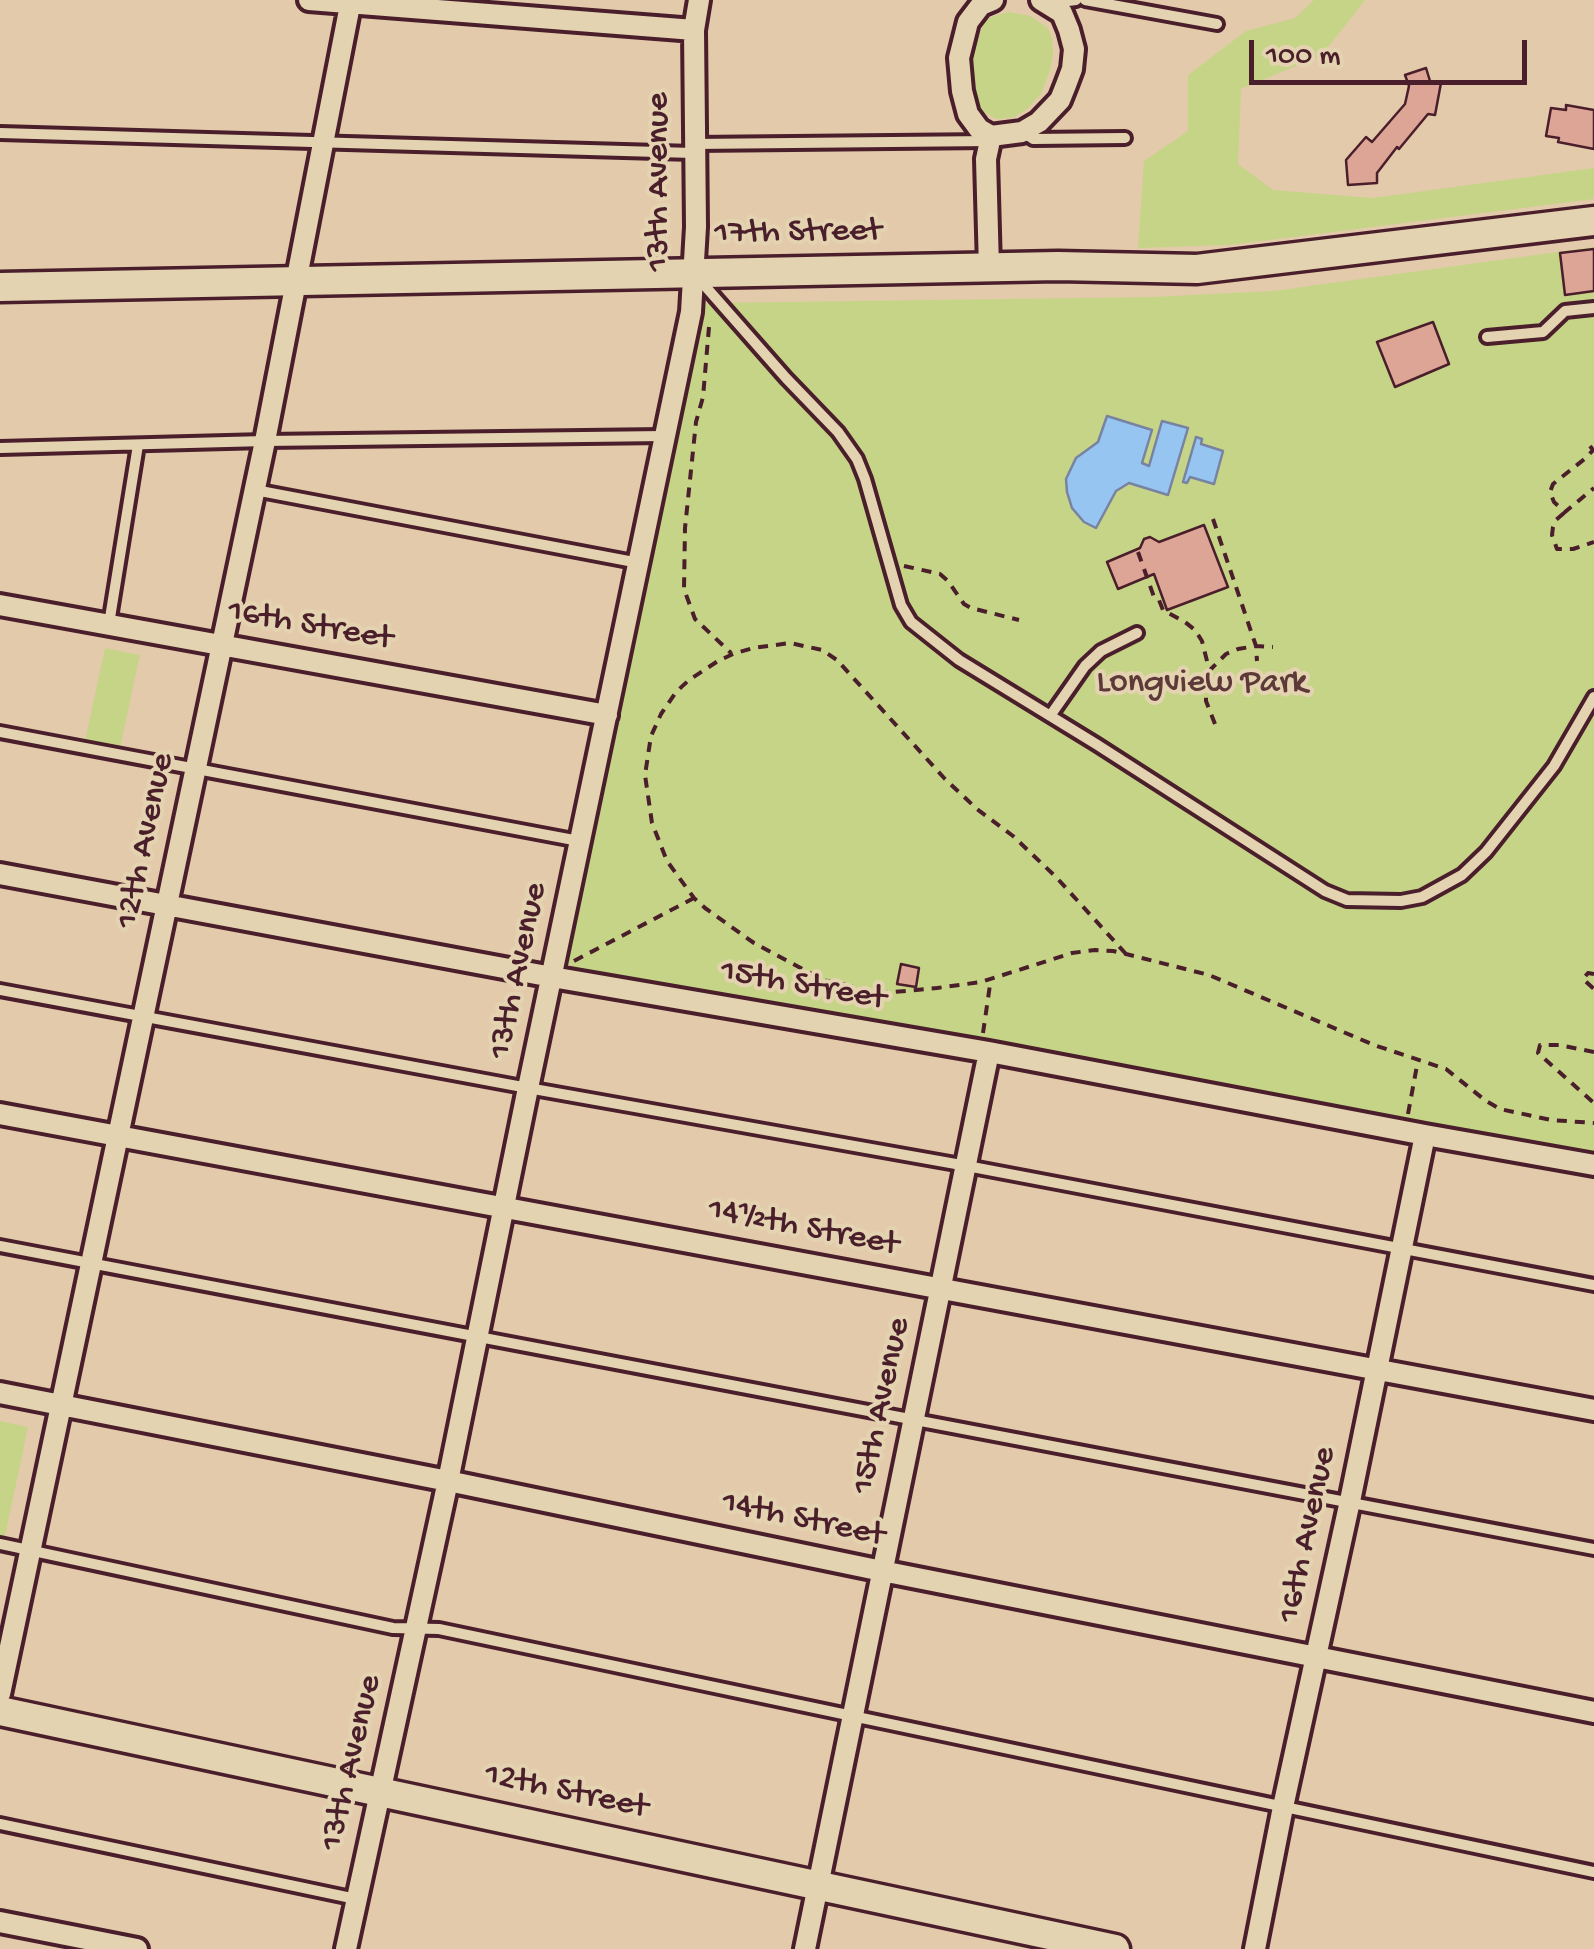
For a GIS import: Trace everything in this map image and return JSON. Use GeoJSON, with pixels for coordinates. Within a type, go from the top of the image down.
{"type":"FeatureCollection","features":[{"type":"Feature","properties":{"kind":"street"},"geometry":{"type":"LineString","coordinates":[[308,0],[694,30]]}},
{"type":"Feature","properties":{"kind":"street","name":"13th Avenue"},"geometry":{"type":"LineString","coordinates":[[346,1949],[528,1088],[561,970],[580,842],[691,312],[702,283],[694,148],[694,30],[699,0]]}},
{"type":"Feature","properties":{"kind":"street"},"geometry":{"type":"LineString","coordinates":[[991,0],[981,5],[968,22],[959,58],[968,114],[990,138],[1022,132],[1039,122],[1060,100],[1072,69],[1074,50],[1062,13],[1045,2]]}},
{"type":"Feature","properties":{"kind":"street","name":"12th Avenue"},"geometry":{"type":"LineString","coordinates":[[0,1694],[255,490],[351,2]]}},
{"type":"Feature","properties":{"kind":"street"},"geometry":{"type":"LineString","coordinates":[[990,138],[986,158],[990,268]]}},
{"type":"Feature","properties":{"kind":"street","name":"17th Street"},"geometry":{"type":"LineString","coordinates":[[0,287],[298,280],[702,283],[1058,266],[1197,269],[1594,220]]}},
{"type":"Feature","properties":{"kind":"street","name":"16th Street"},"geometry":{"type":"LineString","coordinates":[[0,605],[608,715]]}},
{"type":"Feature","properties":{"kind":"street","name":"15th Street"},"geometry":{"type":"LineString","coordinates":[[0,874],[561,970],[1594,1164]]}},
{"type":"Feature","properties":{"kind":"street","name":"15th Avenue"},"geometry":{"type":"LineString","coordinates":[[805,1949],[967,1166],[984,1051]]}},
{"type":"Feature","properties":{"kind":"street","name":"14½th Street"},"geometry":{"type":"LineString","coordinates":[[0,1114],[1594,1410]]}},
{"type":"Feature","properties":{"kind":"street","name":"16th Avenue"},"geometry":{"type":"LineString","coordinates":[[1255,1949],[1402,1248],[1415,1133]]}},
{"type":"Feature","properties":{"kind":"street","name":"14th Street"},"geometry":{"type":"LineString","coordinates":[[0,1393],[1594,1712]]}},
{"type":"Feature","properties":{"kind":"street","name":"12th Street"},"geometry":{"type":"LineString","coordinates":[[0,1711],[1115,1949]]}},
{"type":"Feature","properties":{"kind":"street"},"geometry":{"type":"LineString","coordinates":[[0,1922],[137,1949]]}},
{"type":"Feature","properties":{"kind":"lane"},"geometry":{"type":"LineString","coordinates":[[1045,2],[1076,0]]}},
{"type":"Feature","properties":{"kind":"lane"},"geometry":{"type":"LineString","coordinates":[[1085,0],[1217,24]]}},
{"type":"Feature","properties":{"kind":"lane"},"geometry":{"type":"LineString","coordinates":[[1022,132],[1034,139],[1124,138]]}},
{"type":"Feature","properties":{"kind":"lane"},"geometry":{"type":"LineString","coordinates":[[0,133],[694,148],[990,138]]}},
{"type":"Feature","properties":{"kind":"lane"},"geometry":{"type":"LineString","coordinates":[[702,283],[838,432],[857,459],[901,605],[911,622],[959,660],[1324,891],[1348,900],[1401,901],[1422,897],[1462,875],[1486,852],[1554,766],[1594,697]]}},
{"type":"Feature","properties":{"kind":"lane"},"geometry":{"type":"LineString","coordinates":[[1488,337],[1542,332],[1565,311],[1594,308]]}},
{"type":"Feature","properties":{"kind":"lane"},"geometry":{"type":"LineString","coordinates":[[0,448],[666,436]]}},
{"type":"Feature","properties":{"kind":"lane"},"geometry":{"type":"LineString","coordinates":[[109,625],[138,445]]}},
{"type":"Feature","properties":{"kind":"lane"},"geometry":{"type":"LineString","coordinates":[[255,490],[640,563]]}},
{"type":"Feature","properties":{"kind":"lane"},"geometry":{"type":"LineString","coordinates":[[1050,716],[1085,666],[1102,651],[1136,632]]}},
{"type":"Feature","properties":{"kind":"lane"},"geometry":{"type":"LineString","coordinates":[[0,732],[580,842]]}},
{"type":"Feature","properties":{"kind":"lane"},"geometry":{"type":"LineString","coordinates":[[0,990],[1594,1285]]}},
{"type":"Feature","properties":{"kind":"lane"},"geometry":{"type":"LineString","coordinates":[[0,1246],[1594,1550]]}},
{"type":"Feature","properties":{"kind":"lane"},"geometry":{"type":"LineString","coordinates":[[0,1544],[394,1628],[440,1628],[1594,1872]]}},
{"type":"Feature","properties":{"kind":"lane"},"geometry":{"type":"LineString","coordinates":[[0,1824],[356,1900]]}},
{"type":"Feature","properties":{"kind":"path"},"geometry":{"type":"LineString","coordinates":[[702,283],[703,397],[696,422],[685,528],[684,589],[694,619],[733,654]]}},
{"type":"Feature","properties":{"kind":"path"},"geometry":{"type":"LineString","coordinates":[[1565,512],[1554,502],[1550,492],[1553,484],[1587,457],[1593,450],[1590,446]]}},
{"type":"Feature","properties":{"kind":"path"},"geometry":{"type":"LineString","coordinates":[[1594,488],[1556,520],[1552,535],[1557,549],[1573,550],[1594,542]]}},
{"type":"Feature","properties":{"kind":"path"},"geometry":{"type":"LineString","coordinates":[[1213,519],[1256,646],[1257,661]]}},
{"type":"Feature","properties":{"kind":"path"},"geometry":{"type":"LineString","coordinates":[[1138,552],[1154,597],[1163,610],[1185,622],[1202,640],[1210,673]]}},
{"type":"Feature","properties":{"kind":"path"},"geometry":{"type":"LineString","coordinates":[[889,565],[940,574],[964,604],[1019,620]]}},
{"type":"Feature","properties":{"kind":"path"},"geometry":{"type":"LineString","coordinates":[[1126,954],[1056,876],[945,779],[837,660],[822,650],[790,644],[733,654],[702,670],[676,692],[655,726],[644,775],[652,822],[668,861],[694,898],[754,943],[804,972],[833,983],[883,992],[966,984],[1072,953],[1095,950],[1126,954],[1209,975],[1374,1045],[1446,1069],[1500,1109],[1551,1120],[1594,1123]]}},
{"type":"Feature","properties":{"kind":"path"},"geometry":{"type":"LineString","coordinates":[[1215,724],[1206,701],[1206,685],[1218,660],[1256,646],[1273,648]]}},
{"type":"Feature","properties":{"kind":"path"},"geometry":{"type":"LineString","coordinates":[[561,970],[694,898]]}},
{"type":"Feature","properties":{"kind":"path"},"geometry":{"type":"LineString","coordinates":[[1594,974],[1588,973],[1583,980],[1594,990]]}},
{"type":"Feature","properties":{"kind":"path"},"geometry":{"type":"LineString","coordinates":[[984,1051],[991,978]]}},
{"type":"Feature","properties":{"kind":"path"},"geometry":{"type":"LineString","coordinates":[[1594,1052],[1540,1045],[1538,1053],[1594,1103]]}},
{"type":"Feature","properties":{"kind":"path"},"geometry":{"type":"LineString","coordinates":[[1415,1133],[1418,1060]]}},
{"type":"Feature","properties":{"kind":"green space"},"geometry":{"type":"Polygon","coordinates":[[[1314,0],[1365,0],[1322,55],[1241,89],[1238,164],[1273,190],[1373,198],[1594,168],[1594,199],[1230,245],[1138,248],[1144,161],[1188,131],[1188,75],[1246,31],[1295,18],[1314,0]]]}},
{"type":"Feature","properties":{"kind":"green space"},"geometry":{"type":"Polygon","coordinates":[[[1008,12],[1030,16],[1048,28],[1053,54],[1041,94],[1012,118],[996,119],[982,111],[970,70],[985,21],[1008,12]]]}},
{"type":"Feature","properties":{"kind":"green space","name":"Longview Park"},"geometry":{"type":"Polygon","coordinates":[[[1594,247],[1594,1153],[573,968],[569,964],[567,951],[706,303],[1153,297],[1273,291],[1594,247]]]}},
{"type":"Feature","properties":{"kind":"green space"},"geometry":{"type":"Polygon","coordinates":[[[105,648],[140,655],[120,748],[85,741],[105,648]]]}},
{"type":"Feature","properties":{"kind":"green space"},"geometry":{"type":"Polygon","coordinates":[[[0,1421],[28,1427],[4,1541],[0,1540],[0,1421]]]}},
{"type":"Feature","properties":{"kind":"water"},"geometry":{"type":"Polygon","coordinates":[[[1107,416],[1152,430],[1142,463],[1149,466],[1162,421],[1188,428],[1168,495],[1129,483],[1116,491],[1096,528],[1084,522],[1072,508],[1066,479],[1076,458],[1098,442],[1107,416]]]}},
{"type":"Feature","properties":{"kind":"water"},"geometry":{"type":"Polygon","coordinates":[[[1196,437],[1202,439],[1201,444],[1223,451],[1214,484],[1190,477],[1187,483],[1183,482],[1196,437]]]}},
{"type":"Feature","properties":{"kind":"building"},"geometry":{"type":"Polygon","coordinates":[[[1426,68],[1430,81],[1441,83],[1435,115],[1428,114],[1397,147],[1377,173],[1377,183],[1348,185],[1346,160],[1366,137],[1372,142],[1405,104],[1409,86],[1405,75],[1426,68]]]}},
{"type":"Feature","properties":{"kind":"building"},"geometry":{"type":"Polygon","coordinates":[[[1566,105],[1594,110],[1594,149],[1546,136],[1551,108],[1566,110],[1566,105]]]}},
{"type":"Feature","properties":{"kind":"building"},"geometry":{"type":"Polygon","coordinates":[[[1594,249],[1594,291],[1565,295],[1560,253],[1594,249]]]}},
{"type":"Feature","properties":{"kind":"building"},"geometry":{"type":"Polygon","coordinates":[[[1433,322],[1449,364],[1395,387],[1377,342],[1433,322]]]}},
{"type":"Feature","properties":{"kind":"building"},"geometry":{"type":"Polygon","coordinates":[[[1204,525],[1228,587],[1167,610],[1154,574],[1118,589],[1107,562],[1140,548],[1144,539],[1150,537],[1159,542],[1204,525]]]}},
{"type":"Feature","properties":{"kind":"building"},"geometry":{"type":"Polygon","coordinates":[[[901,964],[919,968],[916,987],[897,984],[901,964]]]}}]}
